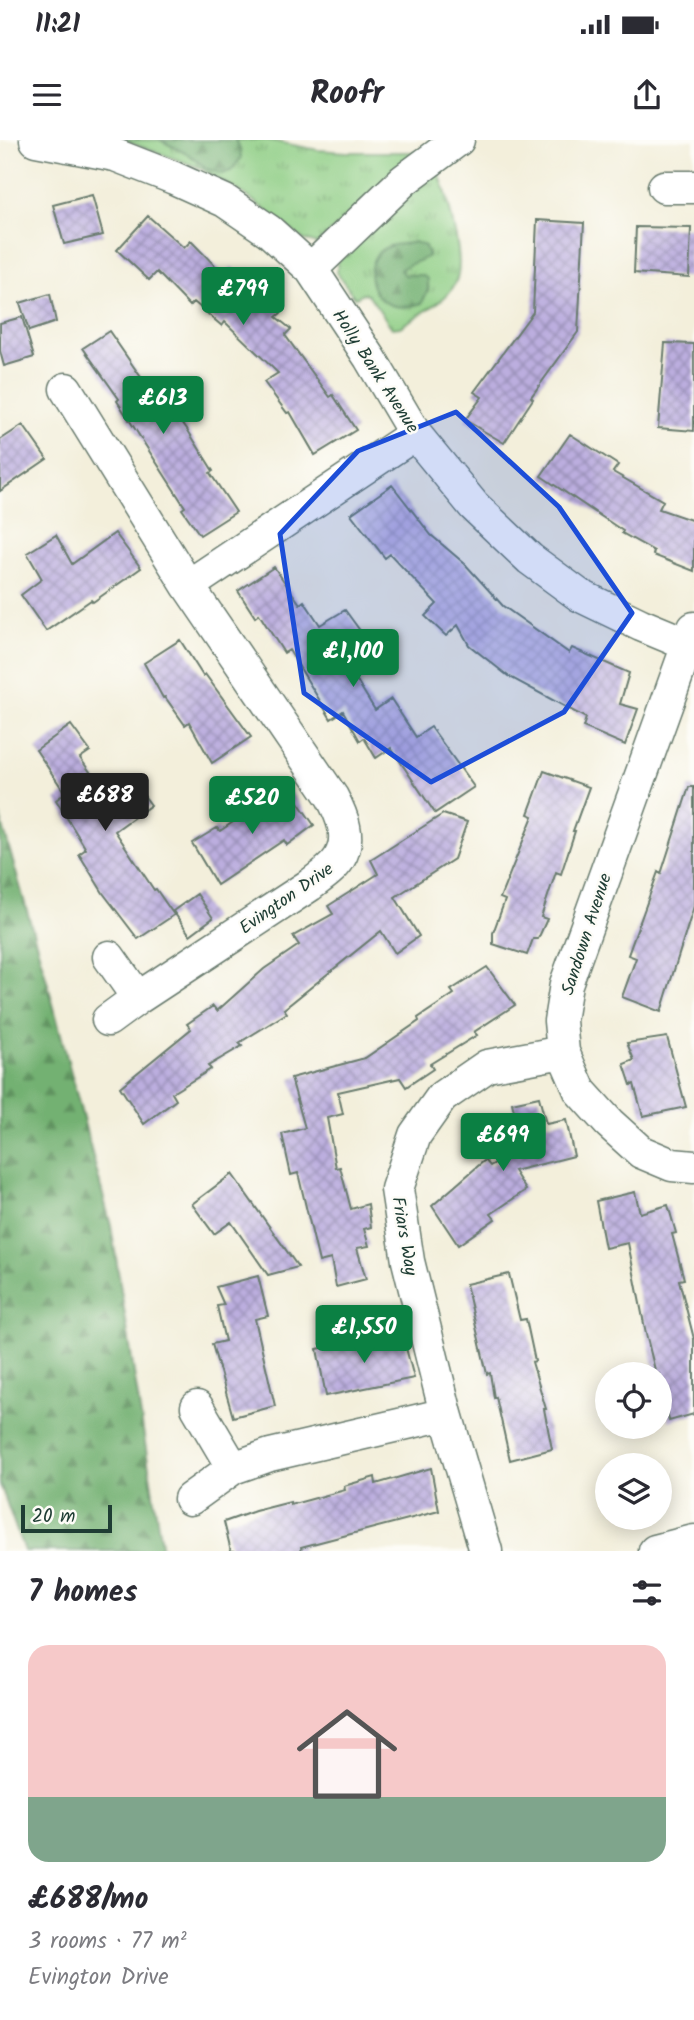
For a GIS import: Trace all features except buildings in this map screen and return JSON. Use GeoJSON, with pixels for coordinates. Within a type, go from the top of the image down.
{"type":"FeatureCollection","features":[{"type":"Feature","properties":{"kind":"street"},"geometry":{"type":"LineString","coordinates":[[311,269],[404,180],[458,140]]}},
{"type":"Feature","properties":{"kind":"street","name":"Holly Bank Avenue"},"geometry":{"type":"LineString","coordinates":[[43,141],[115,155],[174,178],[225,201],[269,231],[311,269],[370,358],[415,434],[474,506],[530,559],[579,595],[692,640]]}},
{"type":"Feature","properties":{"kind":"street","name":"Evington Drive"},"geometry":{"type":"LineString","coordinates":[[66,389],[188,586],[332,797],[344,820],[345,841],[339,860],[310,885],[108,1020]]}},
{"type":"Feature","properties":{"kind":"street"},"geometry":{"type":"LineString","coordinates":[[188,586],[415,434]]}},
{"type":"Feature","properties":{"kind":"street","name":"Sandown Avenue"},"geometry":{"type":"LineString","coordinates":[[692,640],[566,984],[560,1021],[563,1052],[580,1091],[609,1123],[641,1152],[672,1165],[694,1167]]}},
{"type":"Feature","properties":{"kind":"street"},"geometry":{"type":"LineString","coordinates":[[109,957],[138,998]]}},
{"type":"Feature","properties":{"kind":"street","name":"Friars Way"},"geometry":{"type":"LineString","coordinates":[[486,1551],[446,1414],[408,1261],[397,1189],[415,1135],[442,1097],[488,1066],[563,1052]]}},
{"type":"Feature","properties":{"kind":"street"},"geometry":{"type":"LineString","coordinates":[[197,1406],[233,1468]]}},
{"type":"Feature","properties":{"kind":"street"},"geometry":{"type":"LineString","coordinates":[[190,1499],[233,1468],[270,1455],[446,1414]]}},
{"type":"Feature","properties":{"kind":"street"},"geometry":{"type":"LineString","coordinates":[[655,1551],[694,1541]]}},
{"type":"Feature","properties":{"kind":"highlighted area"},"geometry":{"type":"Polygon","coordinates":[[[456,412],[559,507],[632,613],[564,712],[431,782],[304,693],[280,534],[358,451],[456,412]]]}},
{"type":"Feature","properties":{"kind":"green space"},"geometry":{"type":"Polygon","coordinates":[[[122,140],[268,140],[318,150],[420,152],[317,244],[304,240],[247,196],[198,167],[122,140]]]}},
{"type":"Feature","properties":{"kind":"green space"},"geometry":{"type":"Polygon","coordinates":[[[160,140],[235,140],[241,158],[231,171],[222,174],[207,169],[191,156],[160,140]]]}},
{"type":"Feature","properties":{"kind":"green space"},"geometry":{"type":"Polygon","coordinates":[[[437,171],[447,197],[457,247],[457,278],[452,288],[433,306],[400,327],[392,328],[368,294],[363,293],[355,298],[337,273],[338,260],[437,171]]]}},
{"type":"Feature","properties":{"kind":"green space"},"geometry":{"type":"Polygon","coordinates":[[[414,242],[425,246],[428,256],[400,270],[405,275],[422,275],[428,279],[428,290],[422,303],[402,307],[386,303],[373,288],[373,261],[378,253],[387,247],[414,242]]]}},
{"type":"Feature","properties":{"kind":"green space"},"geometry":{"type":"Polygon","coordinates":[[[0,816],[47,981],[111,1226],[162,1551],[24,1551],[0,1484],[0,816]]]}}]}
